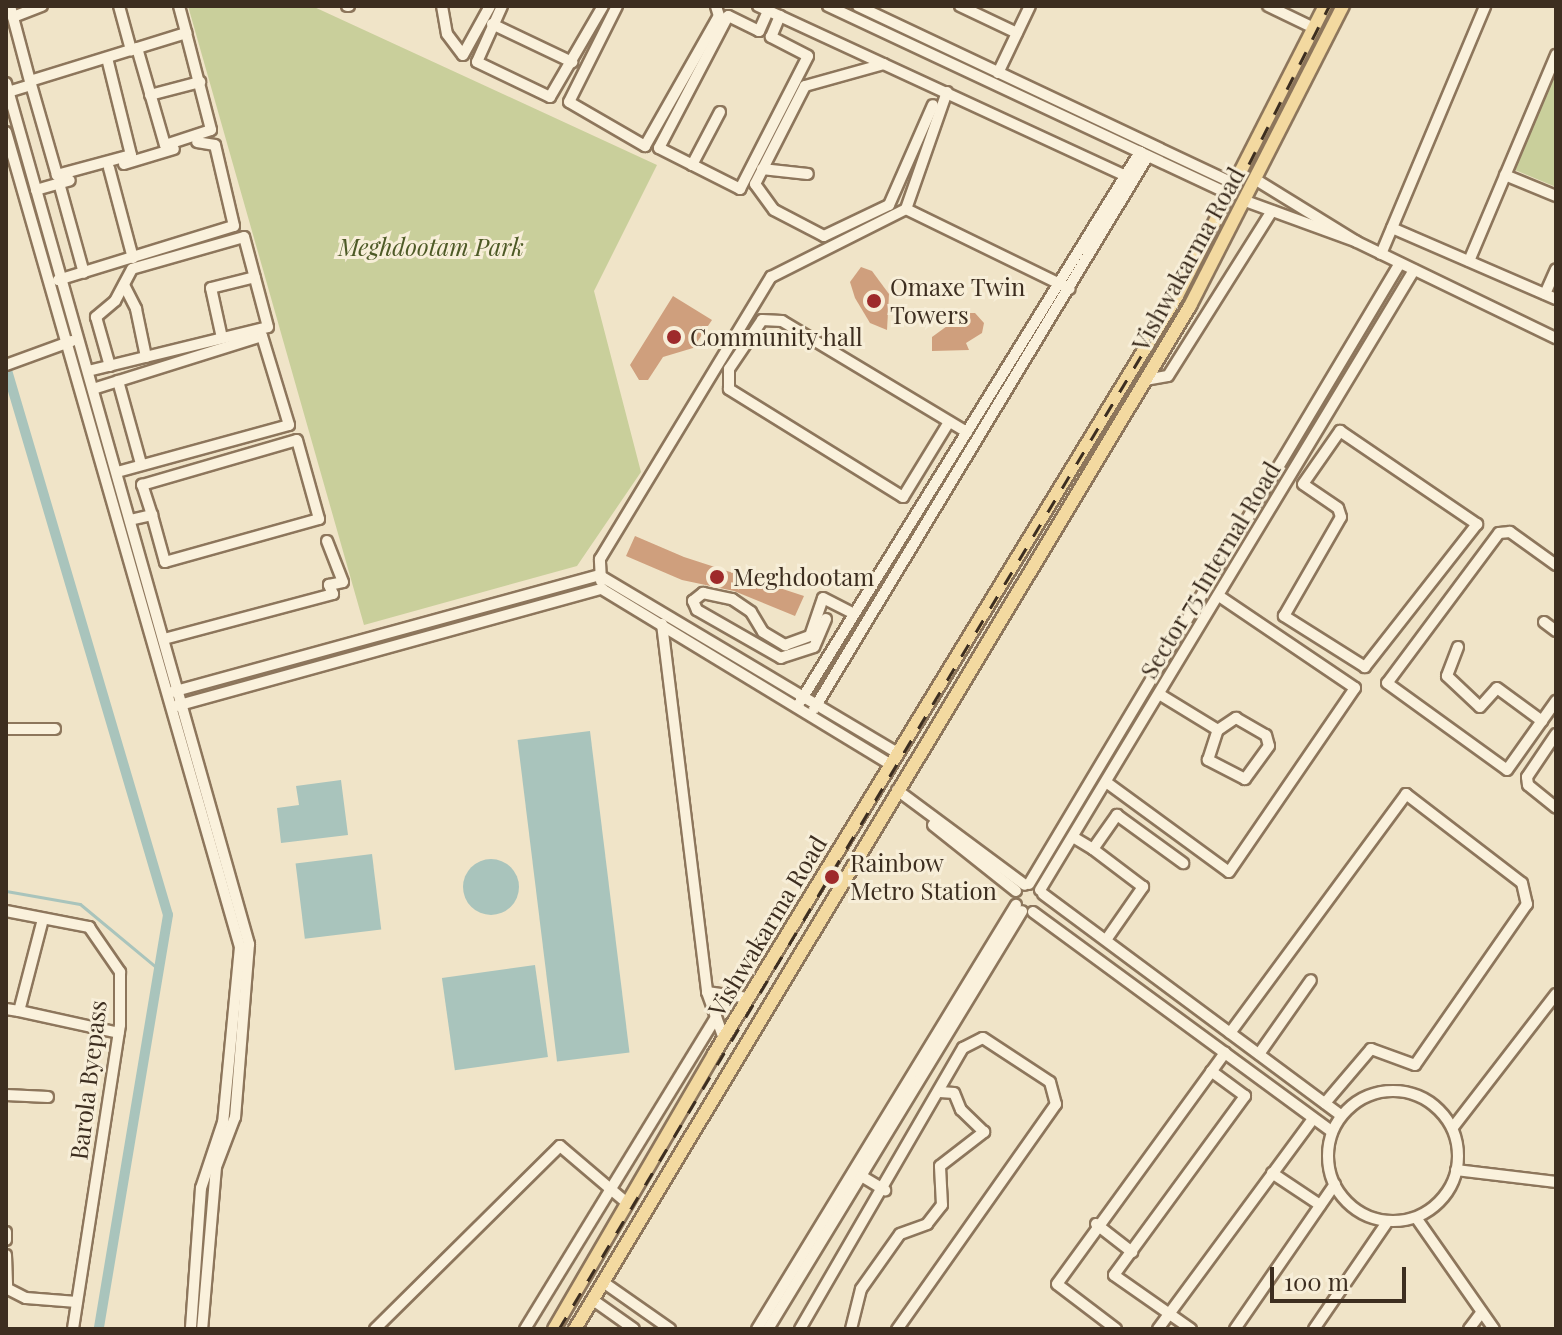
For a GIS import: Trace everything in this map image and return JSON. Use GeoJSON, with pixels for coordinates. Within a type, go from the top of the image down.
{"type":"FeatureCollection","features":[{"type":"Feature","properties":{"kind":"main road","name":"Vishwakarma Road"},"geometry":{"type":"LineString","coordinates":[[554,1329],[698,1081],[1023,549],[1234,190],[1325,6]]}},
{"type":"Feature","properties":{"kind":"main road","name":"Vishwakarma Road"},"geometry":{"type":"LineString","coordinates":[[575,1329],[1145,380],[1248,202],[1343,6]]}},
{"type":"Feature","properties":{"kind":"main road"},"geometry":{"type":"LineString","coordinates":[[1040,520],[1056,526]]}},
{"type":"Feature","properties":{"kind":"main road"},"geometry":{"type":"LineString","coordinates":[[1023,549],[1038,557]]}},
{"type":"Feature","properties":{"kind":"street"},"geometry":{"type":"LineString","coordinates":[[42,6],[12,11],[57,175],[129,157],[107,58]]}},
{"type":"Feature","properties":{"kind":"street"},"geometry":{"type":"LineString","coordinates":[[119,6],[168,145],[211,130],[179,6]]}},
{"type":"Feature","properties":{"kind":"street"},"geometry":{"type":"LineString","coordinates":[[442,6],[447,34],[463,55],[490,6]]}},
{"type":"Feature","properties":{"kind":"street"},"geometry":{"type":"LineString","coordinates":[[502,6],[477,62],[550,97],[603,6]]}},
{"type":"Feature","properties":{"kind":"street"},"geometry":{"type":"LineString","coordinates":[[617,6],[570,106],[645,146],[719,16],[716,6]]}},
{"type":"Feature","properties":{"kind":"street"},"geometry":{"type":"LineString","coordinates":[[828,6],[1144,154],[1234,190]]}},
{"type":"Feature","properties":{"kind":"street"},"geometry":{"type":"LineString","coordinates":[[858,6],[1234,190]]}},
{"type":"Feature","properties":{"kind":"street"},"geometry":{"type":"LineString","coordinates":[[960,6],[1017,33]]}},
{"type":"Feature","properties":{"kind":"street"},"geometry":{"type":"LineString","coordinates":[[998,73],[1030,6]]}},
{"type":"Feature","properties":{"kind":"street"},"geometry":{"type":"LineString","coordinates":[[1268,6],[1314,28]]}},
{"type":"Feature","properties":{"kind":"street"},"geometry":{"type":"LineString","coordinates":[[1381,254],[1485,6]]}},
{"type":"Feature","properties":{"kind":"street"},"geometry":{"type":"LineString","coordinates":[[759,31],[763,8],[1137,181]]}},
{"type":"Feature","properties":{"kind":"street"},"geometry":{"type":"LineString","coordinates":[[728,16],[771,37],[808,56],[740,189],[659,148],[728,16]]}},
{"type":"Feature","properties":{"kind":"street"},"geometry":{"type":"LineString","coordinates":[[771,37],[780,16]]}},
{"type":"Feature","properties":{"kind":"street"},"geometry":{"type":"LineString","coordinates":[[492,24],[572,62]]}},
{"type":"Feature","properties":{"kind":"street"},"geometry":{"type":"LineString","coordinates":[[186,33],[7,85],[164,639],[178,691],[176,706],[240,947],[223,1122],[201,1188],[191,1329]]}},
{"type":"Feature","properties":{"kind":"street"},"geometry":{"type":"LineString","coordinates":[[1469,261],[1556,55]]}},
{"type":"Feature","properties":{"kind":"street"},"geometry":{"type":"LineString","coordinates":[[884,64],[805,86],[755,184],[774,210],[824,236],[889,205],[933,105]]}},
{"type":"Feature","properties":{"kind":"street"},"geometry":{"type":"LineString","coordinates":[[150,95],[200,82]]}},
{"type":"Feature","properties":{"kind":"street"},"geometry":{"type":"LineString","coordinates":[[602,589],[600,559],[771,277],[906,209],[947,92]]}},
{"type":"Feature","properties":{"kind":"street"},"geometry":{"type":"LineString","coordinates":[[692,165],[720,112]]}},
{"type":"Feature","properties":{"kind":"street"},"geometry":{"type":"LineString","coordinates":[[6,132],[166,694],[176,706],[249,944],[235,1117],[216,1167],[202,1329]]}},
{"type":"Feature","properties":{"kind":"street"},"geometry":{"type":"LineString","coordinates":[[36,190],[210,141],[235,218],[228,230],[49,283]]}},
{"type":"Feature","properties":{"kind":"street"},"geometry":{"type":"LineString","coordinates":[[797,707],[1124,175],[1144,154]]}},
{"type":"Feature","properties":{"kind":"street"},"geometry":{"type":"LineString","coordinates":[[810,715],[1137,181],[1144,154]]}},
{"type":"Feature","properties":{"kind":"street"},"geometry":{"type":"LineString","coordinates":[[109,168],[133,258]]}},
{"type":"Feature","properties":{"kind":"street"},"geometry":{"type":"LineString","coordinates":[[762,169],[808,174]]}},
{"type":"Feature","properties":{"kind":"street"},"geometry":{"type":"LineString","coordinates":[[1505,175],[1556,196]]}},
{"type":"Feature","properties":{"kind":"street"},"geometry":{"type":"LineString","coordinates":[[1258,181],[1357,242],[1556,338]]}},
{"type":"Feature","properties":{"kind":"street"},"geometry":{"type":"LineString","coordinates":[[59,183],[84,273]]}},
{"type":"Feature","properties":{"kind":"street"},"geometry":{"type":"LineString","coordinates":[[1248,202],[1357,242]]}},
{"type":"Feature","properties":{"kind":"street"},"geometry":{"type":"LineString","coordinates":[[906,209],[1070,289]]}},
{"type":"Feature","properties":{"kind":"street"},"geometry":{"type":"LineString","coordinates":[[1145,380],[1168,376],[1272,211]]}},
{"type":"Feature","properties":{"kind":"street"},"geometry":{"type":"LineString","coordinates":[[1392,228],[1551,296],[1556,269]]}},
{"type":"Feature","properties":{"kind":"street"},"geometry":{"type":"LineString","coordinates":[[88,371],[110,366],[268,327],[244,237],[132,269],[124,285],[96,317],[110,366]]}},
{"type":"Feature","properties":{"kind":"street","name":"Sector 75 Internal Road"},"geometry":{"type":"LineString","coordinates":[[1023,887],[1400,263]]}},
{"type":"Feature","properties":{"kind":"street","name":"Sector 75 Internal Road"},"geometry":{"type":"LineString","coordinates":[[1024,909],[1042,892],[1414,270]]}},
{"type":"Feature","properties":{"kind":"street"},"geometry":{"type":"LineString","coordinates":[[222,338],[211,288],[255,277]]}},
{"type":"Feature","properties":{"kind":"street"},"geometry":{"type":"LineString","coordinates":[[124,285],[136,309],[146,357]]}},
{"type":"Feature","properties":{"kind":"street"},"geometry":{"type":"LineString","coordinates":[[949,422],[903,497],[729,389],[729,369],[762,320],[782,321],[967,432]]}},
{"type":"Feature","properties":{"kind":"street"},"geometry":{"type":"LineString","coordinates":[[93,389],[262,336],[289,425],[117,472]]}},
{"type":"Feature","properties":{"kind":"street"},"geometry":{"type":"LineString","coordinates":[[6,365],[79,338]]}},
{"type":"Feature","properties":{"kind":"street"},"geometry":{"type":"LineString","coordinates":[[118,381],[141,464]]}},
{"type":"Feature","properties":{"kind":"street"},"geometry":{"type":"LineString","coordinates":[[1290,476],[1338,508],[1341,517],[1284,616],[1355,664],[1369,666],[1477,524],[1340,431],[1303,484]]}},
{"type":"Feature","properties":{"kind":"street"},"geometry":{"type":"LineString","coordinates":[[297,440],[319,519],[165,562],[152,515],[142,485],[297,440]]}},
{"type":"Feature","properties":{"kind":"street"},"geometry":{"type":"LineString","coordinates":[[130,520],[152,515]]}},
{"type":"Feature","properties":{"kind":"street"},"geometry":{"type":"LineString","coordinates":[[912,521],[923,528]]}},
{"type":"Feature","properties":{"kind":"street"},"geometry":{"type":"LineString","coordinates":[[135,538],[156,532]]}},
{"type":"Feature","properties":{"kind":"street"},"geometry":{"type":"LineString","coordinates":[[1556,565],[1510,532],[1491,539],[1387,683],[1507,770],[1556,701]]}},
{"type":"Feature","properties":{"kind":"street"},"geometry":{"type":"LineString","coordinates":[[164,639],[333,594],[329,585],[343,582],[327,541]]}},
{"type":"Feature","properties":{"kind":"street"},"geometry":{"type":"LineString","coordinates":[[166,694],[599,575],[817,704],[894,759]]}},
{"type":"Feature","properties":{"kind":"street"},"geometry":{"type":"LineString","coordinates":[[176,706],[602,589],[810,715],[894,759]]}},
{"type":"Feature","properties":{"kind":"street"},"geometry":{"type":"LineString","coordinates":[[1106,782],[1229,872],[1355,688],[1219,596]]}},
{"type":"Feature","properties":{"kind":"street"},"geometry":{"type":"LineString","coordinates":[[836,603],[825,618],[810,636],[794,645],[774,641],[732,599],[695,597],[697,610],[772,655],[794,656],[819,641],[825,618],[820,600],[836,603],[854,614]]}},
{"type":"Feature","properties":{"kind":"street"},"geometry":{"type":"LineString","coordinates":[[825,618],[845,628]]}},
{"type":"Feature","properties":{"kind":"street"},"geometry":{"type":"LineString","coordinates":[[1544,622],[1556,631]]}},
{"type":"Feature","properties":{"kind":"street"},"geometry":{"type":"LineString","coordinates":[[744,639],[757,623]]}},
{"type":"Feature","properties":{"kind":"street"},"geometry":{"type":"LineString","coordinates":[[662,624],[707,992],[724,1039]]}},
{"type":"Feature","properties":{"kind":"street"},"geometry":{"type":"LineString","coordinates":[[1458,647],[1447,676],[1480,707],[1497,688],[1542,721]]}},
{"type":"Feature","properties":{"kind":"street"},"geometry":{"type":"LineString","coordinates":[[1159,694],[1218,730]]}},
{"type":"Feature","properties":{"kind":"street"},"geometry":{"type":"LineString","coordinates":[[1236,718],[1266,735],[1269,746],[1245,779],[1208,760],[1218,730],[1236,718]]}},
{"type":"Feature","properties":{"kind":"street"},"geometry":{"type":"LineString","coordinates":[[6,729],[55,729]]}},
{"type":"Feature","properties":{"kind":"street"},"geometry":{"type":"LineString","coordinates":[[1556,734],[1527,777],[1556,808]]}},
{"type":"Feature","properties":{"kind":"street"},"geometry":{"type":"LineString","coordinates":[[895,793],[1023,887],[1042,892],[1341,1115]]}},
{"type":"Feature","properties":{"kind":"street"},"geometry":{"type":"LineString","coordinates":[[1230,1033],[1406,794],[1522,883],[1527,904],[1415,1065],[1371,1049],[1325,1103]]}},
{"type":"Feature","properties":{"kind":"street"},"geometry":{"type":"LineString","coordinates":[[1093,849],[1117,815],[1183,863]]}},
{"type":"Feature","properties":{"kind":"street"},"geometry":{"type":"LineString","coordinates":[[1073,837],[1143,887],[1106,940]]}},
{"type":"Feature","properties":{"kind":"street"},"geometry":{"type":"LineString","coordinates":[[768,1329],[1024,909],[1023,887]]}},
{"type":"Feature","properties":{"kind":"street"},"geometry":{"type":"LineString","coordinates":[[1024,909],[1332,1132]]}},
{"type":"Feature","properties":{"kind":"street"},"geometry":{"type":"LineString","coordinates":[[757,1329],[1024,909]]}},
{"type":"Feature","properties":{"kind":"street","name":"Barola Byepass"},"geometry":{"type":"LineString","coordinates":[[6,911],[89,927],[120,972],[119,1033],[73,1329]]}},
{"type":"Feature","properties":{"kind":"street"},"geometry":{"type":"LineString","coordinates":[[19,1011],[43,919]]}},
{"type":"Feature","properties":{"kind":"street"},"geometry":{"type":"LineString","coordinates":[[1259,1054],[1311,980]]}},
{"type":"Feature","properties":{"kind":"street"},"geometry":{"type":"LineString","coordinates":[[707,992],[748,998]]}},
{"type":"Feature","properties":{"kind":"street"},"geometry":{"type":"LineString","coordinates":[[1454,1126],[1431,1102],[1404,1091],[1365,1095],[1341,1115],[1332,1132],[1326,1156],[1335,1184],[1362,1215],[1388,1221],[1417,1219],[1433,1207],[1456,1170],[1454,1126],[1556,994]]}},
{"type":"Feature","properties":{"kind":"street"},"geometry":{"type":"LineString","coordinates":[[1171,1013],[1183,997]]}},
{"type":"Feature","properties":{"kind":"street"},"geometry":{"type":"LineString","coordinates":[[6,1009],[119,1033]]}},
{"type":"Feature","properties":{"kind":"street"},"geometry":{"type":"LineString","coordinates":[[525,1329],[716,1017]]}},
{"type":"Feature","properties":{"kind":"street"},"geometry":{"type":"LineString","coordinates":[[800,1329],[885,1190],[963,1048],[983,1038],[1050,1082],[1056,1104],[897,1329]]}},
{"type":"Feature","properties":{"kind":"street"},"geometry":{"type":"LineString","coordinates":[[1116,1329],[1057,1284],[1096,1224],[1225,1053]]}},
{"type":"Feature","properties":{"kind":"street"},"geometry":{"type":"LineString","coordinates":[[682,1071],[698,1081]]}},
{"type":"Feature","properties":{"kind":"street"},"geometry":{"type":"LineString","coordinates":[[1191,1329],[1114,1275],[1245,1096],[1211,1071]]}},
{"type":"Feature","properties":{"kind":"street"},"geometry":{"type":"LineString","coordinates":[[851,1329],[861,1289],[894,1241],[904,1230],[927,1224],[942,1205],[940,1166],[984,1132],[961,1110],[954,1093],[940,1092]]}},
{"type":"Feature","properties":{"kind":"street"},"geometry":{"type":"LineString","coordinates":[[6,1095],[48,1097]]}},
{"type":"Feature","properties":{"kind":"street"},"geometry":{"type":"LineString","coordinates":[[1158,1329],[1313,1119]]}},
{"type":"Feature","properties":{"kind":"street"},"geometry":{"type":"LineString","coordinates":[[375,1329],[552,1150],[573,1151],[627,1203]]}},
{"type":"Feature","properties":{"kind":"street"},"geometry":{"type":"LineString","coordinates":[[1456,1170],[1556,1182]]}},
{"type":"Feature","properties":{"kind":"street"},"geometry":{"type":"LineString","coordinates":[[1272,1173],[1320,1205]]}},
{"type":"Feature","properties":{"kind":"street"},"geometry":{"type":"LineString","coordinates":[[863,1177],[885,1190]]}},
{"type":"Feature","properties":{"kind":"street"},"geometry":{"type":"LineString","coordinates":[[1235,1329],[1335,1184]]}},
{"type":"Feature","properties":{"kind":"street"},"geometry":{"type":"LineString","coordinates":[[1417,1219],[1494,1329]]}},
{"type":"Feature","properties":{"kind":"street"},"geometry":{"type":"LineString","coordinates":[[1314,1329],[1388,1221]]}},
{"type":"Feature","properties":{"kind":"street"},"geometry":{"type":"LineString","coordinates":[[1096,1224],[1132,1252]]}},
{"type":"Feature","properties":{"kind":"street"},"geometry":{"type":"LineString","coordinates":[[6,1232],[6,1240]]}},
{"type":"Feature","properties":{"kind":"street"},"geometry":{"type":"LineString","coordinates":[[6,1255],[6,1288],[26,1298],[77,1302]]}},
{"type":"Feature","properties":{"kind":"street"},"geometry":{"type":"LineString","coordinates":[[603,1282],[670,1329]]}},
{"type":"Feature","properties":{"kind":"street"},"geometry":{"type":"LineString","coordinates":[[593,1300],[634,1329]]}},
{"type":"Feature","properties":{"kind":"street"},"geometry":{"type":"LineString","coordinates":[[622,1320],[634,1303]]}},
{"type":"Feature","properties":{"kind":"street"},"geometry":{"type":"LineString","coordinates":[[1469,1329],[1481,1313]]}},
{"type":"Feature","properties":{"kind":"street"},"geometry":{"type":"LineString","coordinates":[[808,1316],[816,1329]]}},
{"type":"Feature","properties":{"kind":"green space","name":"Meghdootam Park"},"geometry":{"type":"Polygon","coordinates":[[[188,6],[312,6],[657,165],[594,291],[641,472],[577,566],[364,625],[188,6]]]}},
{"type":"Feature","properties":{"kind":"green space"},"geometry":{"type":"Polygon","coordinates":[[[1556,72],[1556,187],[1515,170],[1556,72]]]}},
{"type":"Feature","properties":{"kind":"water"},"geometry":{"type":"Polygon","coordinates":[[[590,731],[629,1053],[557,1061],[518,740],[590,731]]]}},
{"type":"Feature","properties":{"kind":"water"},"geometry":{"type":"Polygon","coordinates":[[[341,780],[348,835],[281,843],[277,808],[299,805],[296,786],[341,780]]]}},
{"type":"Feature","properties":{"kind":"water"},"geometry":{"type":"Polygon","coordinates":[[[372,854],[381,929],[305,939],[296,863],[372,854]]]}},
{"type":"Feature","properties":{"kind":"water"},"geometry":{"type":"Polygon","coordinates":[[[491,859],[510,868],[519,887],[510,906],[491,915],[472,906],[463,887],[472,868],[491,859]]]}},
{"type":"Feature","properties":{"kind":"water"},"geometry":{"type":"Polygon","coordinates":[[[535,965],[548,1057],[455,1070],[442,978],[535,965]]]}},
{"type":"Feature","properties":{"kind":"building","name":"Omaxe Twin Towers"},"geometry":{"type":"Polygon","coordinates":[[[861,267],[872,271],[889,294],[887,330],[870,323],[855,298],[850,282],[861,267]]]}},
{"type":"Feature","properties":{"kind":"building","name":"Community hall"},"geometry":{"type":"Polygon","coordinates":[[[673,296],[712,320],[693,348],[663,357],[648,380],[639,380],[630,365],[673,296]]]}},
{"type":"Feature","properties":{"kind":"building","name":"Omaxe Twin Towers"},"geometry":{"type":"Polygon","coordinates":[[[965,313],[975,313],[984,323],[982,333],[966,343],[969,350],[932,351],[932,337],[965,313]]]}},
{"type":"Feature","properties":{"kind":"building","name":"Meghdootam"},"geometry":{"type":"Polygon","coordinates":[[[635,536],[684,557],[804,596],[795,616],[734,591],[682,580],[626,556],[635,536]]]}},
{"type":"Feature","properties":{"kind":"waterway"},"geometry":{"type":"LineString","coordinates":[[6,367],[168,915],[99,1329]]}},
{"type":"Feature","properties":{"kind":"waterway"},"geometry":{"type":"LineString","coordinates":[[6,891],[80,904],[157,968]]}},
{"type":"Feature","properties":{"kind":"railway"},"geometry":{"type":"LineString","coordinates":[[559,1329],[1211,239],[1329,6]]}},
{"type":"Feature","properties":{"kind":"place","name":"Omaxe Twin Towers"},"geometry":{"type":"Point","coordinates":[874,301]}},
{"type":"Feature","properties":{"kind":"place","name":"Community hall"},"geometry":{"type":"Point","coordinates":[674,337]}},
{"type":"Feature","properties":{"kind":"place","name":"Meghdootam"},"geometry":{"type":"Point","coordinates":[717,577]}},
{"type":"Feature","properties":{"kind":"place","name":"Rainbow Metro Station"},"geometry":{"type":"Point","coordinates":[832,877]}}]}
